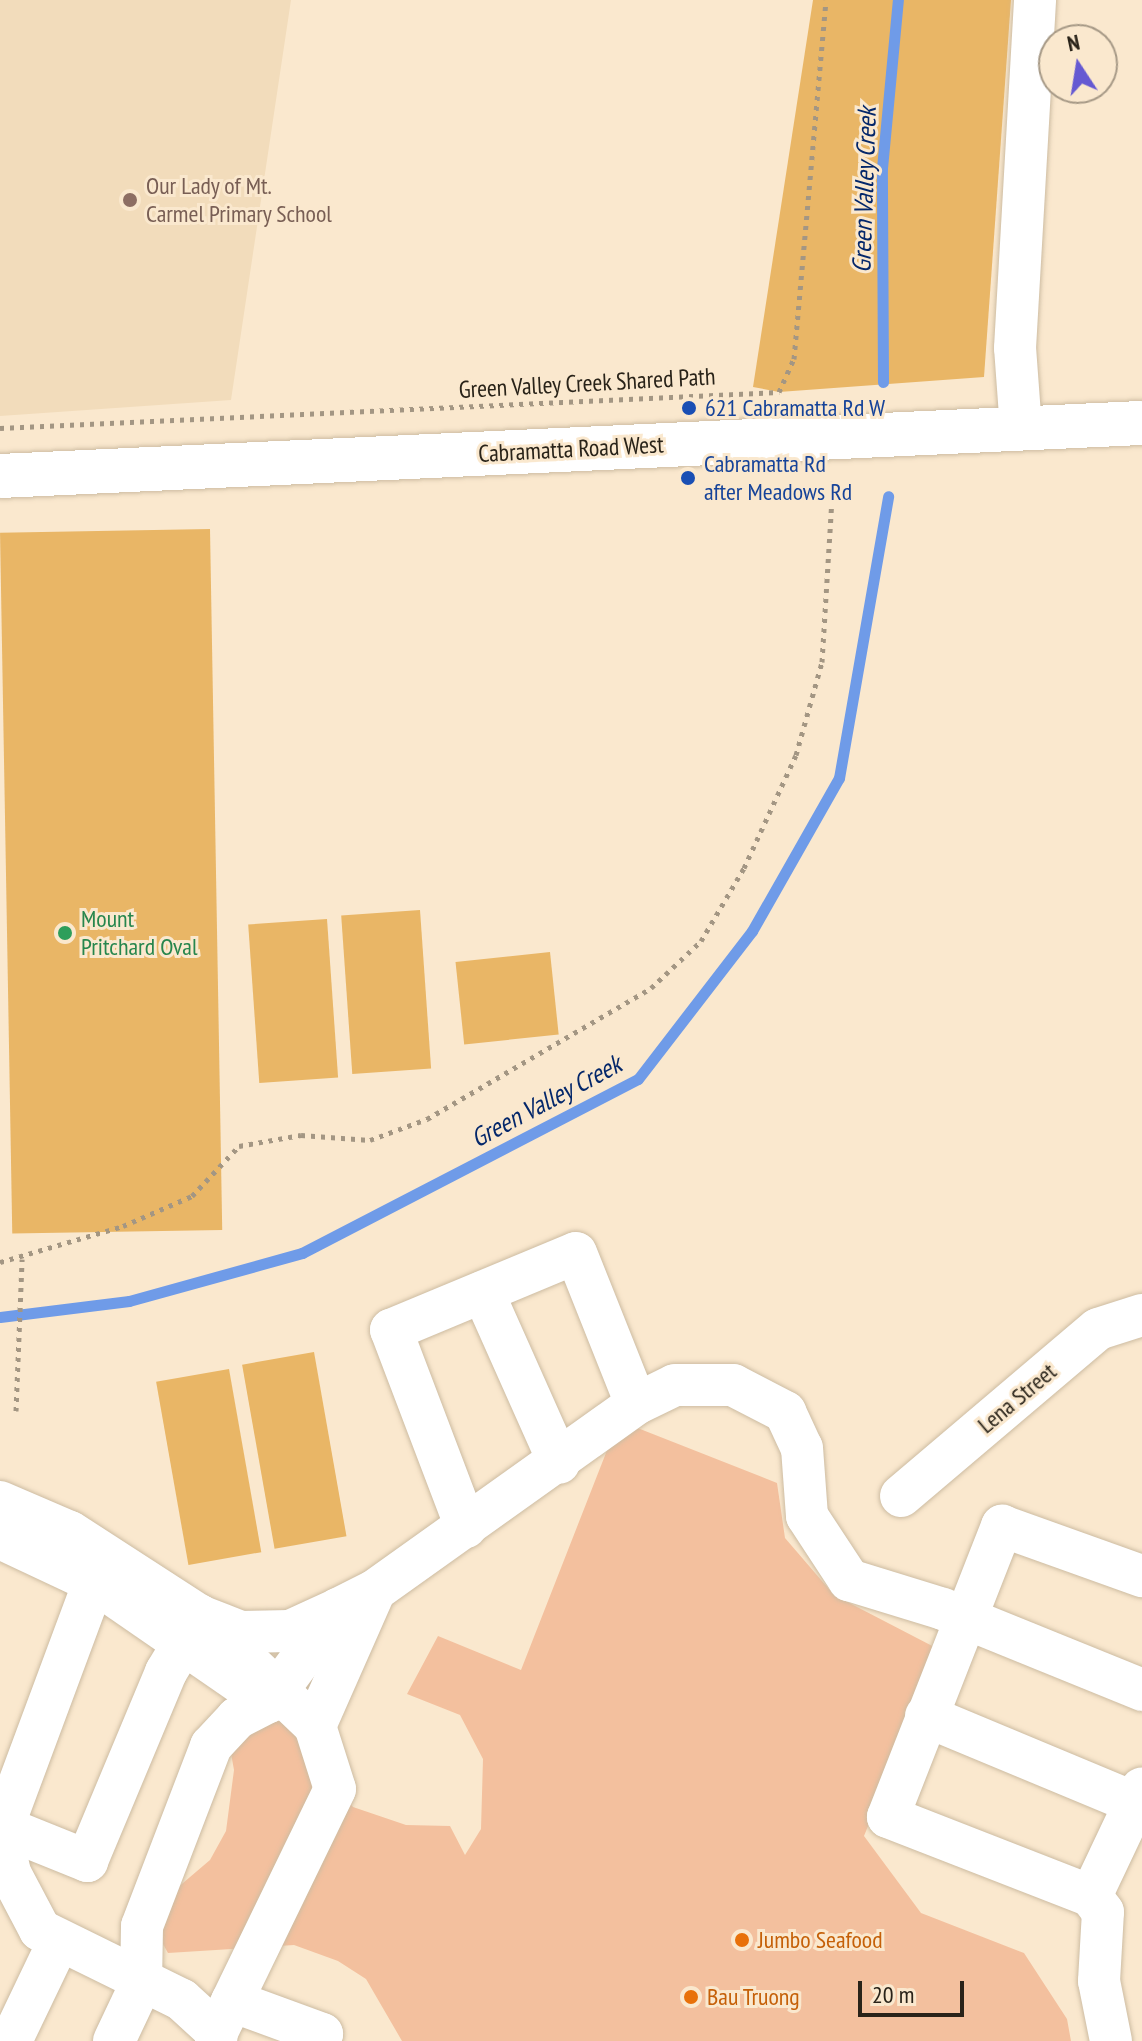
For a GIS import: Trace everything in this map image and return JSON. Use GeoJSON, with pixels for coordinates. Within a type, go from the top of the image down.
{"type":"FeatureCollection","features":[{"type":"Feature","properties":{"kind":"main road","name":"Cabramatta Road West"},"geometry":{"type":"LineString","coordinates":[[0,476],[1142,423]]}},
{"type":"Feature","properties":{"kind":"street"},"geometry":{"type":"LineString","coordinates":[[1021,429],[1015,348],[1035,0]]}},
{"type":"Feature","properties":{"kind":"street"},"geometry":{"type":"LineString","coordinates":[[466,1527],[391,1330],[576,1253],[636,1404]]}},
{"type":"Feature","properties":{"kind":"street"},"geometry":{"type":"LineString","coordinates":[[483,1292],[559,1463]]}},
{"type":"Feature","properties":{"kind":"street","name":"Lena Street"},"geometry":{"type":"LineString","coordinates":[[901,1496],[1098,1329],[1142,1315]]}},
{"type":"Feature","properties":{"kind":"street"},"geometry":{"type":"LineString","coordinates":[[0,1531],[190,1630],[290,1631],[356,1600],[559,1463],[636,1404],[675,1385],[706,1381],[733,1385],[785,1412],[802,1448],[807,1516],[849,1580],[961,1616],[1142,1690]]}},
{"type":"Feature","properties":{"kind":"street"},"geometry":{"type":"LineString","coordinates":[[1107,2040],[1103,1912],[1091,1896],[888,1817],[961,1616],[1002,1526],[1142,1576]]}},
{"type":"Feature","properties":{"kind":"street"},"geometry":{"type":"LineString","coordinates":[[0,1531],[70,1532],[315,1726],[335,1789],[222,2025]]}},
{"type":"Feature","properties":{"kind":"street"},"geometry":{"type":"LineString","coordinates":[[94,1582],[1,1826],[10,1873],[40,1930],[141,1984],[182,2000],[222,2025],[329,2039]]}},
{"type":"Feature","properties":{"kind":"street"},"geometry":{"type":"LineString","coordinates":[[114,2041],[141,1984],[142,1926],[211,1746],[237,1718],[274,1694],[356,1600]]}},
{"type":"Feature","properties":{"kind":"street"},"geometry":{"type":"LineString","coordinates":[[315,1726],[356,1600]]}},
{"type":"Feature","properties":{"kind":"street"},"geometry":{"type":"LineString","coordinates":[[1,1826],[87,1861],[190,1630]]}},
{"type":"Feature","properties":{"kind":"street"},"geometry":{"type":"LineString","coordinates":[[926,1716],[1138,1796],[1091,1896]]}},
{"type":"Feature","properties":{"kind":"street"},"geometry":{"type":"LineString","coordinates":[[11,2041],[59,1941]]}},
{"type":"Feature","properties":{"kind":"path","name":"Green Valley Creek Shared Path"},"geometry":{"type":"LineString","coordinates":[[0,428],[779,392],[794,359],[826,0]]}},
{"type":"Feature","properties":{"kind":"path"},"geometry":{"type":"LineString","coordinates":[[0,1262],[22,1259],[192,1196],[239,1146],[301,1135],[370,1140],[427,1119],[651,988],[701,941],[744,868],[796,755],[822,662],[833,481]]}},
{"type":"Feature","properties":{"kind":"path"},"geometry":{"type":"LineString","coordinates":[[16,1411],[22,1259]]}},
{"type":"Feature","properties":{"kind":"shaded area","name":"Our Lady of Mt. Carmel Primary School"},"geometry":{"type":"Polygon","coordinates":[[[0,0],[291,0],[231,400],[0,416],[0,0]]]}},
{"type":"Feature","properties":{"kind":"shaded area"},"geometry":{"type":"Polygon","coordinates":[[[813,0],[1011,0],[984,377],[779,392],[753,387],[813,0]]]}},
{"type":"Feature","properties":{"kind":"shaded area","name":"Mount Pritchard Oval"},"geometry":{"type":"Polygon","coordinates":[[[210,529],[222,1230],[12,1234],[0,533],[210,529]]]}},
{"type":"Feature","properties":{"kind":"shaded area"},"geometry":{"type":"Polygon","coordinates":[[[420,910],[431,1069],[352,1074],[341,916],[420,910]]]}},
{"type":"Feature","properties":{"kind":"shaded area"},"geometry":{"type":"Polygon","coordinates":[[[327,919],[338,1078],[259,1083],[248,925],[327,919]]]}},
{"type":"Feature","properties":{"kind":"shaded area"},"geometry":{"type":"Polygon","coordinates":[[[550,952],[559,1035],[464,1044],[456,962],[550,952]]]}},
{"type":"Feature","properties":{"kind":"shaded area"},"geometry":{"type":"Polygon","coordinates":[[[314,1352],[346,1536],[275,1549],[242,1365],[314,1352]]]}},
{"type":"Feature","properties":{"kind":"shaded area"},"geometry":{"type":"Polygon","coordinates":[[[229,1369],[261,1552],[188,1565],[156,1382],[229,1369]]]}},
{"type":"Feature","properties":{"kind":"building"},"geometry":{"type":"Polygon","coordinates":[[[635,1427],[777,1483],[785,1538],[834,1595],[940,1650],[864,1836],[921,1913],[1024,1953],[1067,2019],[1071,2041],[402,2041],[366,1979],[338,1961],[294,1945],[168,1953],[159,1937],[156,1906],[210,1860],[226,1831],[234,1770],[227,1731],[280,1717],[353,1807],[406,1825],[450,1826],[465,1855],[481,1829],[483,1759],[460,1715],[407,1694],[438,1636],[521,1670],[613,1435],[635,1427]]]}},
{"type":"Feature","properties":{"kind":"waterway","name":"Green Valley Creek"},"geometry":{"type":"LineString","coordinates":[[883,382],[882,168],[898,0]]}},
{"type":"Feature","properties":{"kind":"waterway","name":"Green Valley Creek"},"geometry":{"type":"LineString","coordinates":[[0,1317],[129,1301],[302,1253],[638,1079],[752,931],[839,778],[888,496]]}},
{"type":"Feature","properties":{"kind":"place","name":"Our Lady of Mt. Carmel Primary School"},"geometry":{"type":"Point","coordinates":[130,200]}},
{"type":"Feature","properties":{"kind":"place","name":"621 Cabramatta Rd W"},"geometry":{"type":"Point","coordinates":[689,408]}},
{"type":"Feature","properties":{"kind":"place","name":"Cabramatta Rd after Meadows Rd"},"geometry":{"type":"Point","coordinates":[688,478]}},
{"type":"Feature","properties":{"kind":"place","name":"Mount Pritchard Oval"},"geometry":{"type":"Point","coordinates":[65,933]}},
{"type":"Feature","properties":{"kind":"place","name":"Jumbo Seafood"},"geometry":{"type":"Point","coordinates":[742,1940]}},
{"type":"Feature","properties":{"kind":"place","name":"Bau Truong"},"geometry":{"type":"Point","coordinates":[691,1997]}}]}
